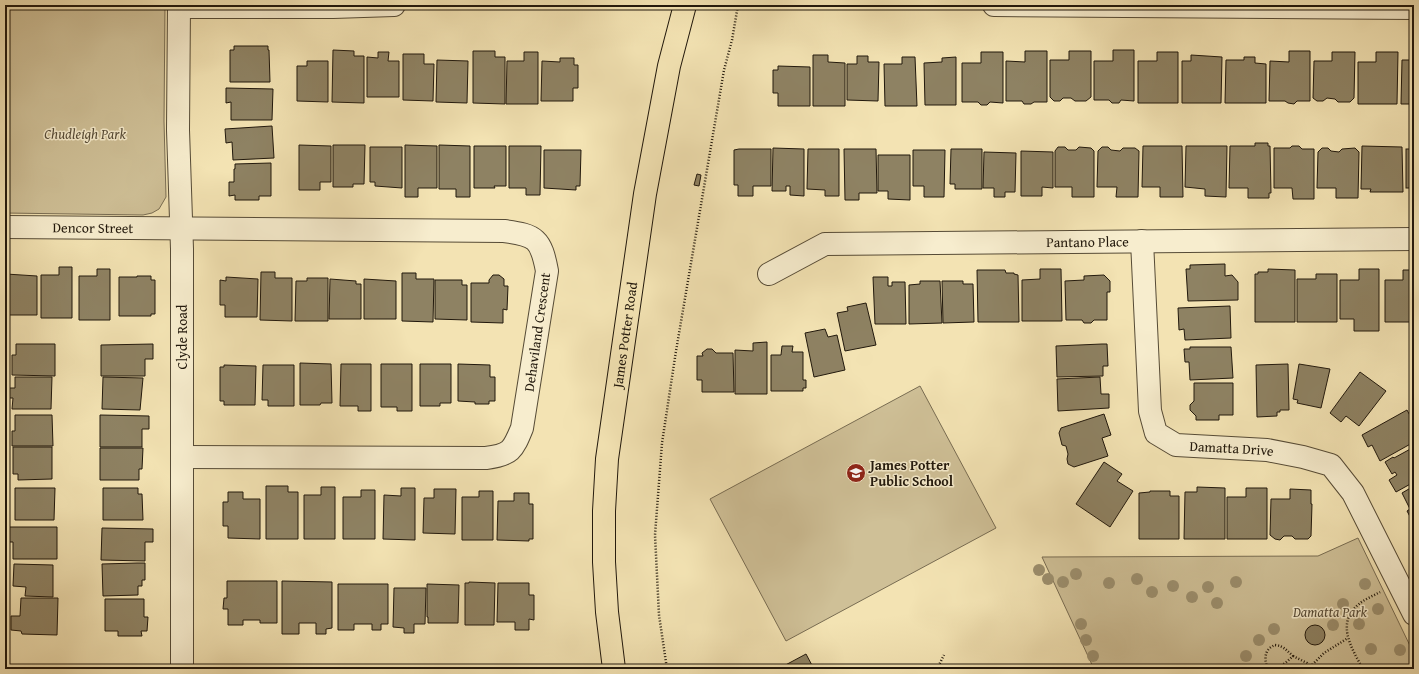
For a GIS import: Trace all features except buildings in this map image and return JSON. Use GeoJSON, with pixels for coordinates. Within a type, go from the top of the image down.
{"type":"FeatureCollection","features":[{"type":"Feature","properties":{"kind":"main road","name":"James Potter Road"},"geometry":{"type":"LineString","coordinates":[[614,669],[604,562],[604,511],[607,459],[645,194],[669,66],[685,5]]}},
{"type":"Feature","properties":{"kind":"street"},"geometry":{"type":"LineString","coordinates":[[179,6],[333,7],[394,5]]}},
{"type":"Feature","properties":{"kind":"street"},"geometry":{"type":"LineString","coordinates":[[994,5],[1414,8]]}},
{"type":"Feature","properties":{"kind":"street","name":"Clyde Road"},"geometry":{"type":"LineString","coordinates":[[179,6],[178,130],[182,229],[182,669]]}},
{"type":"Feature","properties":{"kind":"street","name":"Dencor Street"},"geometry":{"type":"LineString","coordinates":[[5,227],[182,229]]}},
{"type":"Feature","properties":{"kind":"street","name":"Dehaviland Crescent"},"geometry":{"type":"LineString","coordinates":[[182,229],[504,231],[531,236],[539,244],[543,252],[547,271],[522,428],[516,442],[509,451],[501,456],[486,458],[183,457]]}},
{"type":"Feature","properties":{"kind":"street","name":"Pantano Place"},"geometry":{"type":"LineString","coordinates":[[769,274],[825,244],[1414,240]]}},
{"type":"Feature","properties":{"kind":"street","name":"Damatta Drive"},"geometry":{"type":"LineString","coordinates":[[1142,241],[1150,411],[1156,433],[1176,444],[1267,450],[1303,457],[1331,465],[1353,493],[1406,577],[1414,614]]}},
{"type":"Feature","properties":{"kind":"path"},"geometry":{"type":"LineString","coordinates":[[667,669],[659,615],[655,535],[662,443],[676,351],[724,70],[732,40],[738,5]]}},
{"type":"Feature","properties":{"kind":"path"},"geometry":{"type":"LineString","coordinates":[[1363,669],[1348,638],[1346,628],[1348,620],[1357,605],[1406,577]]}},
{"type":"Feature","properties":{"kind":"path"},"geometry":{"type":"LineString","coordinates":[[1293,656],[1285,663],[1272,668],[1267,667],[1265,658],[1266,654],[1269,648],[1275,645],[1286,649],[1293,656],[1310,665],[1309,668],[1324,653],[1348,638]]}},
{"type":"Feature","properties":{"kind":"path"},"geometry":{"type":"LineString","coordinates":[[937,669],[944,655]]}},
{"type":"Feature","properties":{"kind":"green space","name":"Chudleigh Park"},"geometry":{"type":"Polygon","coordinates":[[[5,5],[165,5],[164,121],[166,197],[159,209],[152,213],[143,215],[5,213],[5,5]]]}},
{"type":"Feature","properties":{"kind":"green space"},"geometry":{"type":"Polygon","coordinates":[[[920,386],[996,528],[786,641],[710,499],[920,386]]]}},
{"type":"Feature","properties":{"kind":"green space","name":"Damatta Park"},"geometry":{"type":"Polygon","coordinates":[[[1358,538],[1414,654],[1414,669],[1094,669],[1042,557],[1318,556],[1358,538]]]}},
{"type":"Feature","properties":{"kind":"place","name":"James Potter Public School"},"geometry":{"type":"Point","coordinates":[856,473]}}]}
